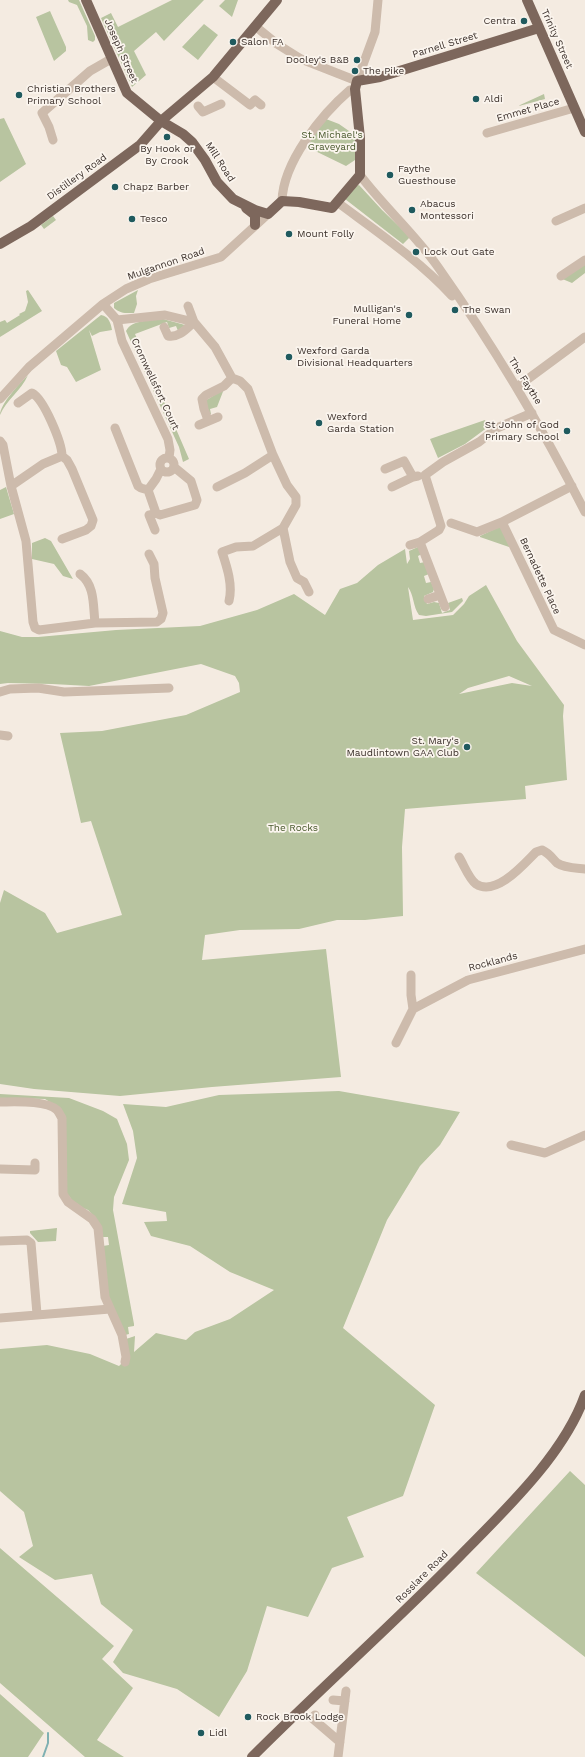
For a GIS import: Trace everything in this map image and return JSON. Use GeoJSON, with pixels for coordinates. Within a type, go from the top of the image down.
{"type":"FeatureCollection","features":[{"type":"Feature","properties":{"kind":"main road","name":"Joseph Street"},"geometry":{"type":"LineString","coordinates":[[86,0],[127,93],[161,121]]}},
{"type":"Feature","properties":{"kind":"main road","name":"Distillery Road"},"geometry":{"type":"LineString","coordinates":[[0,244],[31,226],[140,145],[161,121],[194,101],[277,0]]}},
{"type":"Feature","properties":{"kind":"main road","name":"Trinity Street"},"geometry":{"type":"LineString","coordinates":[[527,0],[585,132]]}},
{"type":"Feature","properties":{"kind":"main road","name":"Parnell Street"},"geometry":{"type":"LineString","coordinates":[[357,81],[380,77],[539,28]]}},
{"type":"Feature","properties":{"kind":"main road"},"geometry":{"type":"LineString","coordinates":[[268,214],[282,201],[299,202],[332,208],[360,175],[360,138],[355,88],[357,81]]}},
{"type":"Feature","properties":{"kind":"main road","name":"Mill Road"},"geometry":{"type":"LineString","coordinates":[[161,121],[183,134],[192,142],[223,190],[255,216],[255,225]]}},
{"type":"Feature","properties":{"kind":"main road","name":"Mill Road"},"geometry":{"type":"LineString","coordinates":[[239,203],[268,214]]}},
{"type":"Feature","properties":{"kind":"main road","name":"Rosslare Road"},"geometry":{"type":"LineString","coordinates":[[252,1757],[382,1633],[512,1503],[555,1450],[581,1406],[585,1394]]}},
{"type":"Feature","properties":{"kind":"street"},"geometry":{"type":"LineString","coordinates":[[255,26],[277,44],[301,59],[357,81],[375,32],[378,0]]}},
{"type":"Feature","properties":{"kind":"street"},"geometry":{"type":"LineString","coordinates":[[53,140],[49,127],[38,110],[90,71],[111,59]]}},
{"type":"Feature","properties":{"kind":"street"},"geometry":{"type":"LineString","coordinates":[[213,77],[250,105],[255,100],[261,105]]}},
{"type":"Feature","properties":{"kind":"street"},"geometry":{"type":"LineString","coordinates":[[282,201],[282,193],[289,174],[306,138],[317,124],[350,90]]}},
{"type":"Feature","properties":{"kind":"street"},"geometry":{"type":"LineString","coordinates":[[194,101],[203,112],[221,104]]}},
{"type":"Feature","properties":{"kind":"street","name":"Emmet Place"},"geometry":{"type":"LineString","coordinates":[[488,133],[574,108]]}},
{"type":"Feature","properties":{"kind":"street","name":"The Faythe"},"geometry":{"type":"LineString","coordinates":[[360,175],[377,197],[395,214],[423,248],[441,280],[454,299],[464,306],[517,386],[585,512]]}},
{"type":"Feature","properties":{"kind":"street","name":"The Faythe"},"geometry":{"type":"LineString","coordinates":[[337,202],[412,260],[441,280]]}},
{"type":"Feature","properties":{"kind":"street"},"geometry":{"type":"LineString","coordinates":[[556,221],[585,208]]}},
{"type":"Feature","properties":{"kind":"street","name":"Mulgannon Road"},"geometry":{"type":"LineString","coordinates":[[0,399],[29,368],[102,304],[126,289],[149,279],[222,257],[268,214]]}},
{"type":"Feature","properties":{"kind":"street"},"geometry":{"type":"LineString","coordinates":[[412,260],[421,255],[423,248]]}},
{"type":"Feature","properties":{"kind":"street"},"geometry":{"type":"LineString","coordinates":[[561,276],[585,260]]}},
{"type":"Feature","properties":{"kind":"street"},"geometry":{"type":"LineString","coordinates":[[102,304],[117,320],[165,315],[194,322]]}},
{"type":"Feature","properties":{"kind":"street"},"geometry":{"type":"LineString","coordinates":[[188,306],[194,322],[214,346],[232,378],[240,381],[248,389],[273,455],[287,485],[296,497],[296,505],[283,528],[253,546],[236,547],[222,552],[229,576],[229,601]]}},
{"type":"Feature","properties":{"kind":"street","name":"Cromwellsfort Court"},"geometry":{"type":"LineString","coordinates":[[117,320],[122,341],[168,439],[170,450],[169,458],[173,460],[174,467],[191,481],[197,500],[195,505],[160,515],[156,513]]}},
{"type":"Feature","properties":{"kind":"street"},"geometry":{"type":"LineString","coordinates":[[164,327],[168,336],[173,337],[181,334],[194,322]]}},
{"type":"Feature","properties":{"kind":"street"},"geometry":{"type":"LineString","coordinates":[[517,386],[585,337]]}},
{"type":"Feature","properties":{"kind":"street"},"geometry":{"type":"LineString","coordinates":[[208,420],[202,399],[206,395],[224,386],[232,378]]}},
{"type":"Feature","properties":{"kind":"street"},"geometry":{"type":"LineString","coordinates":[[18,403],[32,393],[42,402],[60,440],[62,456]]}},
{"type":"Feature","properties":{"kind":"street"},"geometry":{"type":"LineString","coordinates":[[392,487],[413,477],[425,475],[497,428],[532,413]]}},
{"type":"Feature","properties":{"kind":"street"},"geometry":{"type":"LineString","coordinates":[[199,425],[218,417]]}},
{"type":"Feature","properties":{"kind":"street"},"geometry":{"type":"LineString","coordinates":[[115,428],[138,486],[148,490]]}},
{"type":"Feature","properties":{"kind":"street"},"geometry":{"type":"LineString","coordinates":[[0,441],[3,445],[2,461],[11,486],[26,540],[33,622],[35,628],[39,630],[94,623],[157,622],[161,619],[163,613],[155,578],[154,564],[150,554]]}},
{"type":"Feature","properties":{"kind":"street"},"geometry":{"type":"LineString","coordinates":[[217,487],[245,473],[273,455]]}},
{"type":"Feature","properties":{"kind":"street"},"geometry":{"type":"LineString","coordinates":[[11,486],[43,464],[62,456]]}},
{"type":"Feature","properties":{"kind":"street"},"geometry":{"type":"LineString","coordinates":[[62,456],[67,460],[72,470],[84,501],[91,511],[93,520],[91,526],[86,530],[62,539]]}},
{"type":"Feature","properties":{"kind":"street"},"geometry":{"type":"LineString","coordinates":[[384,469],[403,457],[413,477]]}},
{"type":"Feature","properties":{"kind":"street"},"geometry":{"type":"LineString","coordinates":[[148,490],[161,469],[160,462],[164,458],[169,458]]}},
{"type":"Feature","properties":{"kind":"street"},"geometry":{"type":"LineString","coordinates":[[161,469],[164,472],[169,472],[174,467]]}},
{"type":"Feature","properties":{"kind":"street"},"geometry":{"type":"LineString","coordinates":[[410,545],[420,542],[439,530],[441,526],[425,475]]}},
{"type":"Feature","properties":{"kind":"street"},"geometry":{"type":"LineString","coordinates":[[451,523],[477,532],[502,522],[572,486]]}},
{"type":"Feature","properties":{"kind":"street"},"geometry":{"type":"LineString","coordinates":[[148,490],[156,513],[149,515],[154,530]]}},
{"type":"Feature","properties":{"kind":"street","name":"Bernadette Place"},"geometry":{"type":"LineString","coordinates":[[502,522],[554,630],[585,645]]}},
{"type":"Feature","properties":{"kind":"street"},"geometry":{"type":"LineString","coordinates":[[283,528],[290,562],[297,578],[304,582],[309,592]]}},
{"type":"Feature","properties":{"kind":"street"},"geometry":{"type":"LineString","coordinates":[[420,542],[445,608]]}},
{"type":"Feature","properties":{"kind":"street"},"geometry":{"type":"LineString","coordinates":[[80,574],[87,579],[91,586],[94,623]]}},
{"type":"Feature","properties":{"kind":"street"},"geometry":{"type":"LineString","coordinates":[[428,599],[440,595]]}},
{"type":"Feature","properties":{"kind":"street"},"geometry":{"type":"LineString","coordinates":[[0,692],[10,688],[38,688],[64,692],[169,688]]}},
{"type":"Feature","properties":{"kind":"street"},"geometry":{"type":"LineString","coordinates":[[459,857],[475,883],[482,886],[503,882],[536,852],[542,850],[548,853],[558,863],[567,867],[585,869]]}},
{"type":"Feature","properties":{"kind":"street","name":"Rocklands"},"geometry":{"type":"LineString","coordinates":[[413,1009],[468,980],[585,949]]}},
{"type":"Feature","properties":{"kind":"street"},"geometry":{"type":"LineString","coordinates":[[396,1043],[413,1009],[410,995],[411,975]]}},
{"type":"Feature","properties":{"kind":"street"},"geometry":{"type":"LineString","coordinates":[[0,1102],[50,1105],[58,1110],[62,1118],[62,1194],[68,1202],[88,1214],[98,1228],[105,1298],[122,1335],[128,1359]]}},
{"type":"Feature","properties":{"kind":"street"},"geometry":{"type":"LineString","coordinates":[[511,1146],[545,1153],[585,1135],[585,1129]]}},
{"type":"Feature","properties":{"kind":"street"},"geometry":{"type":"LineString","coordinates":[[0,1169],[35,1170],[35,1163]]}},
{"type":"Feature","properties":{"kind":"street"},"geometry":{"type":"LineString","coordinates":[[0,1241],[27,1240],[31,1243],[37,1314]]}},
{"type":"Feature","properties":{"kind":"street"},"geometry":{"type":"LineString","coordinates":[[0,1318],[110,1309]]}},
{"type":"Feature","properties":{"kind":"street"},"geometry":{"type":"LineString","coordinates":[[338,1757],[346,1691]]}},
{"type":"Feature","properties":{"kind":"street"},"geometry":{"type":"LineString","coordinates":[[333,1700],[345,1701]]}},
{"type":"Feature","properties":{"kind":"street"},"geometry":{"type":"LineString","coordinates":[[315,1715],[312,1718],[340,1742]]}},
{"type":"Feature","properties":{"kind":"green space"},"geometry":{"type":"Polygon","coordinates":[[[68,0],[79,0],[95,36],[95,40],[93,42],[88,40],[87,26],[77,5],[69,2],[68,0]]]}},
{"type":"Feature","properties":{"kind":"green space"},"geometry":{"type":"Polygon","coordinates":[[[172,0],[204,0],[164,41],[156,32],[134,51],[146,75],[132,87],[101,18],[111,13],[118,27],[172,0]]]}},
{"type":"Feature","properties":{"kind":"green space"},"geometry":{"type":"Polygon","coordinates":[[[225,0],[238,0],[232,17],[219,6],[225,0]]]}},
{"type":"Feature","properties":{"kind":"green space"},"geometry":{"type":"Polygon","coordinates":[[[50,11],[66,47],[66,51],[54,61],[36,17],[50,11]]]}},
{"type":"Feature","properties":{"kind":"green space"},"geometry":{"type":"Polygon","coordinates":[[[204,24],[218,35],[198,60],[182,47],[204,24]]]}},
{"type":"Feature","properties":{"kind":"green space"},"geometry":{"type":"Polygon","coordinates":[[[544,94],[545,99],[519,106],[520,105],[544,94]]]}},
{"type":"Feature","properties":{"kind":"green space"},"geometry":{"type":"Polygon","coordinates":[[[4,118],[26,164],[0,182],[0,119],[4,118]]]}},
{"type":"Feature","properties":{"kind":"green space","name":"St. Michael's Graveyard"},"geometry":{"type":"Polygon","coordinates":[[[326,119],[339,124],[359,138],[355,160],[346,166],[307,147],[318,128],[326,119]]]}},
{"type":"Feature","properties":{"kind":"green space"},"geometry":{"type":"Polygon","coordinates":[[[359,185],[410,237],[403,244],[345,199],[356,186],[359,185]]]}},
{"type":"Feature","properties":{"kind":"green space"},"geometry":{"type":"Polygon","coordinates":[[[53,216],[56,220],[44,229],[41,225],[53,216]]]}},
{"type":"Feature","properties":{"kind":"green space"},"geometry":{"type":"Polygon","coordinates":[[[585,261],[585,273],[572,283],[560,278],[585,261]]]}},
{"type":"Feature","properties":{"kind":"green space"},"geometry":{"type":"Polygon","coordinates":[[[28,290],[42,311],[0,337],[0,322],[5,320],[7,323],[25,311],[28,302],[26,291],[28,290]]]}},
{"type":"Feature","properties":{"kind":"green space"},"geometry":{"type":"Polygon","coordinates":[[[138,290],[136,296],[137,304],[134,313],[121,312],[114,308],[114,303],[138,290]]]}},
{"type":"Feature","properties":{"kind":"green space"},"geometry":{"type":"Polygon","coordinates":[[[101,315],[108,319],[112,330],[100,332],[92,336],[89,330],[101,370],[76,382],[67,367],[61,365],[56,351],[101,315]]]}},
{"type":"Feature","properties":{"kind":"green space"},"geometry":{"type":"Polygon","coordinates":[[[163,319],[185,325],[178,331],[176,326],[169,328],[167,322],[135,334],[189,459],[183,462],[179,447],[126,331],[137,322],[163,319]]]}},
{"type":"Feature","properties":{"kind":"green space"},"geometry":{"type":"Polygon","coordinates":[[[28,375],[22,386],[6,405],[0,415],[3,405],[28,375]]]}},
{"type":"Feature","properties":{"kind":"green space"},"geometry":{"type":"Polygon","coordinates":[[[224,389],[217,407],[210,409],[211,414],[209,414],[205,401],[224,389]]]}},
{"type":"Feature","properties":{"kind":"green space"},"geometry":{"type":"Polygon","coordinates":[[[485,420],[488,427],[465,444],[438,458],[430,439],[485,420]]]}},
{"type":"Feature","properties":{"kind":"green space"},"geometry":{"type":"Polygon","coordinates":[[[6,487],[14,514],[0,519],[0,490],[6,487]]]}},
{"type":"Feature","properties":{"kind":"green space"},"geometry":{"type":"Polygon","coordinates":[[[499,527],[501,528],[512,547],[480,537],[499,527]]]}},
{"type":"Feature","properties":{"kind":"green space"},"geometry":{"type":"Polygon","coordinates":[[[45,538],[51,541],[73,579],[63,576],[54,564],[32,559],[32,543],[45,538]]]}},
{"type":"Feature","properties":{"kind":"green space","name":"The Rocks"},"geometry":{"type":"Polygon","coordinates":[[[418,547],[422,554],[418,556],[420,563],[425,562],[429,574],[424,576],[426,583],[431,582],[434,589],[433,592],[424,596],[427,604],[434,602],[439,603],[442,613],[450,610],[448,603],[462,598],[463,601],[452,612],[426,616],[419,615],[408,587],[413,620],[453,615],[464,604],[469,596],[486,585],[517,641],[564,705],[563,716],[567,780],[525,786],[526,799],[405,809],[402,847],[403,916],[365,920],[337,920],[299,929],[240,930],[205,935],[202,960],[326,949],[341,1077],[120,1096],[34,1089],[0,1084],[0,903],[4,890],[45,913],[57,933],[122,915],[91,821],[81,823],[60,733],[102,731],[186,715],[240,692],[239,683],[235,676],[201,664],[89,686],[0,684],[0,631],[22,637],[38,637],[116,630],[200,626],[257,610],[294,594],[325,615],[340,589],[357,583],[378,565],[405,549],[407,564],[410,559],[409,551],[418,547]],[[509,676],[468,688],[459,694],[512,683],[532,686],[509,676]]]}},
{"type":"Feature","properties":{"kind":"green space"},"geometry":{"type":"Polygon","coordinates":[[[339,1091],[460,1112],[440,1145],[420,1166],[387,1220],[343,1328],[435,1405],[403,1496],[347,1517],[364,1557],[332,1568],[308,1617],[267,1606],[247,1671],[219,1717],[177,1689],[123,1673],[113,1662],[133,1630],[101,1604],[92,1574],[55,1580],[19,1557],[33,1546],[24,1512],[0,1491],[0,1349],[47,1345],[90,1354],[119,1366],[130,1355],[126,1339],[135,1336],[134,1352],[156,1333],[186,1340],[195,1332],[230,1319],[274,1290],[230,1272],[190,1246],[151,1236],[144,1222],[167,1221],[166,1212],[122,1204],[137,1158],[133,1131],[123,1104],[166,1107],[219,1095],[339,1091]]]}},
{"type":"Feature","properties":{"kind":"green space"},"geometry":{"type":"Polygon","coordinates":[[[0,1094],[69,1098],[103,1111],[117,1119],[127,1144],[129,1160],[114,1197],[113,1210],[134,1324],[134,1326],[128,1327],[129,1334],[125,1335],[108,1295],[103,1246],[109,1245],[108,1237],[103,1237],[94,1216],[88,1210],[76,1205],[65,1191],[64,1136],[53,1104],[45,1099],[0,1098],[0,1094]]]}},
{"type":"Feature","properties":{"kind":"green space"},"geometry":{"type":"Polygon","coordinates":[[[57,1228],[56,1241],[38,1242],[30,1233],[30,1231],[57,1228]]]}},
{"type":"Feature","properties":{"kind":"green space"},"geometry":{"type":"Polygon","coordinates":[[[570,1471],[585,1485],[585,1657],[476,1573],[570,1471]]]}},
{"type":"Feature","properties":{"kind":"green space"},"geometry":{"type":"Polygon","coordinates":[[[0,1548],[114,1646],[102,1659],[133,1688],[97,1740],[124,1757],[85,1757],[0,1683],[0,1548]]]}},
{"type":"Feature","properties":{"kind":"green space"},"geometry":{"type":"Polygon","coordinates":[[[0,1694],[44,1733],[28,1757],[0,1757],[0,1694]]]}},
{"type":"Feature","properties":{"kind":"waterway"},"geometry":{"type":"LineString","coordinates":[[43,1757],[48,1743],[48,1733]]}},
{"type":"Feature","properties":{"kind":"place","name":"Centra"},"geometry":{"type":"Point","coordinates":[524,21]}},
{"type":"Feature","properties":{"kind":"place","name":"Salon FA"},"geometry":{"type":"Point","coordinates":[233,42]}},
{"type":"Feature","properties":{"kind":"place","name":"Dooley's B&B"},"geometry":{"type":"Point","coordinates":[357,60]}},
{"type":"Feature","properties":{"kind":"place","name":"The Pike"},"geometry":{"type":"Point","coordinates":[355,71]}},
{"type":"Feature","properties":{"kind":"place","name":"Christian Brothers Primary School"},"geometry":{"type":"Point","coordinates":[19,95]}},
{"type":"Feature","properties":{"kind":"place","name":"Aldi"},"geometry":{"type":"Point","coordinates":[476,99]}},
{"type":"Feature","properties":{"kind":"place","name":"By Hook or By Crook"},"geometry":{"type":"Point","coordinates":[167,137]}},
{"type":"Feature","properties":{"kind":"place","name":"Faythe Guesthouse"},"geometry":{"type":"Point","coordinates":[390,175]}},
{"type":"Feature","properties":{"kind":"place","name":"Chapz Barber"},"geometry":{"type":"Point","coordinates":[115,187]}},
{"type":"Feature","properties":{"kind":"place","name":"Abacus Montessori"},"geometry":{"type":"Point","coordinates":[412,210]}},
{"type":"Feature","properties":{"kind":"place","name":"Tesco"},"geometry":{"type":"Point","coordinates":[132,219]}},
{"type":"Feature","properties":{"kind":"place","name":"Mount Folly"},"geometry":{"type":"Point","coordinates":[289,234]}},
{"type":"Feature","properties":{"kind":"place","name":"Lock Out Gate"},"geometry":{"type":"Point","coordinates":[416,252]}},
{"type":"Feature","properties":{"kind":"place","name":"The Swan"},"geometry":{"type":"Point","coordinates":[455,310]}},
{"type":"Feature","properties":{"kind":"place","name":"Mulligan's Funeral Home"},"geometry":{"type":"Point","coordinates":[409,315]}},
{"type":"Feature","properties":{"kind":"place","name":"Wexford Garda Divisional Headquarters"},"geometry":{"type":"Point","coordinates":[289,357]}},
{"type":"Feature","properties":{"kind":"place","name":"Wexford Garda Station"},"geometry":{"type":"Point","coordinates":[319,423]}},
{"type":"Feature","properties":{"kind":"place","name":"St John of God Primary School"},"geometry":{"type":"Point","coordinates":[567,431]}},
{"type":"Feature","properties":{"kind":"place","name":"St. Mary's Maudlintown GAA Club"},"geometry":{"type":"Point","coordinates":[467,747]}},
{"type":"Feature","properties":{"kind":"place","name":"Rock Brook Lodge"},"geometry":{"type":"Point","coordinates":[248,1717]}},
{"type":"Feature","properties":{"kind":"place","name":"Lidl"},"geometry":{"type":"Point","coordinates":[201,1733]}}]}
